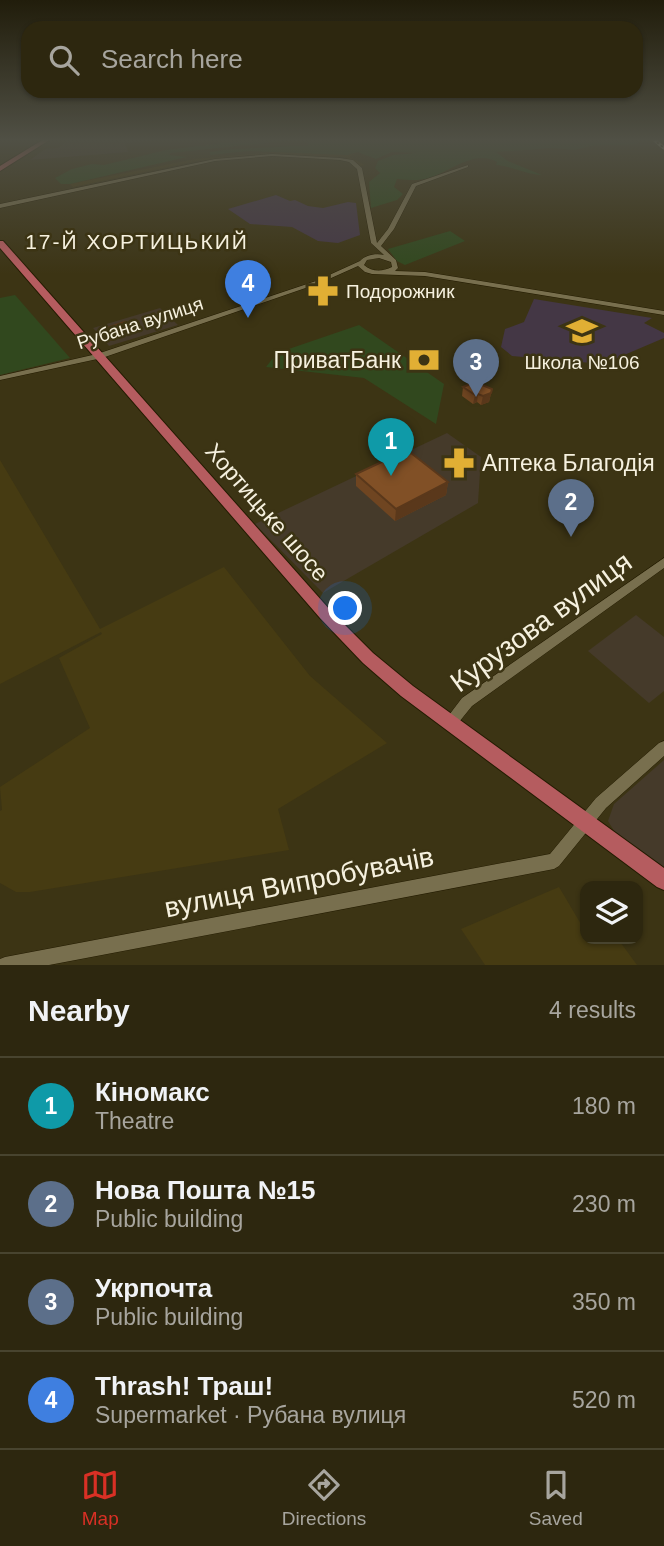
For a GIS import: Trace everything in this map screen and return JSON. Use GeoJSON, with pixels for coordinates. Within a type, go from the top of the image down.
{"type":"FeatureCollection","features":[{"type":"Feature","properties":{"kind":"main road","name":"Хортицьке шосе"},"geometry":{"type":"LineString","coordinates":[[0,243],[334,623],[368,658],[450,723],[664,880]]}},
{"type":"Feature","properties":{"kind":"street"},"geometry":{"type":"LineString","coordinates":[[0,205],[94,184]]}},
{"type":"Feature","properties":{"kind":"street"},"geometry":{"type":"LineString","coordinates":[[363,184],[376,244],[393,261],[395,268],[384,272]]}},
{"type":"Feature","properties":{"kind":"street"},"geometry":{"type":"LineString","coordinates":[[373,272],[363,269],[362,261],[391,229],[417,184]]}},
{"type":"Feature","properties":{"kind":"street"},"geometry":{"type":"LineString","coordinates":[[362,261],[379,256],[425,274]]}},
{"type":"Feature","properties":{"kind":"street","name":"Рубана вулиця"},"geometry":{"type":"LineString","coordinates":[[0,378],[99,355],[328,278],[362,261]]}},
{"type":"Feature","properties":{"kind":"street"},"geometry":{"type":"LineString","coordinates":[[384,272],[425,274],[664,313]]}},
{"type":"Feature","properties":{"kind":"street","name":"Рубана вулиця"},"geometry":{"type":"LineString","coordinates":[[328,278],[384,272]]}},
{"type":"Feature","properties":{"kind":"street","name":"Курузова вулиця"},"geometry":{"type":"LineString","coordinates":[[450,723],[467,702],[664,562]]}},
{"type":"Feature","properties":{"kind":"street","name":"вулиця Випробувачів"},"geometry":{"type":"LineString","coordinates":[[5,965],[554,861],[601,803],[664,747]]}},
{"type":"Feature","properties":{"kind":"shaded area"},"geometry":{"type":"Polygon","coordinates":[[[276,195],[323,208],[348,202],[356,203],[360,235],[338,243],[318,241],[292,227],[250,224],[228,209],[276,195]]]}},
{"type":"Feature","properties":{"kind":"shaded area","name":"Школа №106"},"geometry":{"type":"Polygon","coordinates":[[[534,299],[652,318],[644,323],[664,333],[664,338],[603,364],[512,356],[501,347],[505,329],[524,322],[534,299]]]}},
{"type":"Feature","properties":{"kind":"shaded area"},"geometry":{"type":"Polygon","coordinates":[[[160,308],[178,325],[109,346],[93,328],[160,308]]]}},
{"type":"Feature","properties":{"kind":"shaded area"},"geometry":{"type":"Polygon","coordinates":[[[447,433],[481,457],[478,503],[323,593],[255,524],[447,433]]]}},
{"type":"Feature","properties":{"kind":"shaded area"},"geometry":{"type":"Polygon","coordinates":[[[0,460],[100,629],[224,567],[310,676],[387,743],[278,809],[289,850],[30,892],[16,892],[0,883],[0,787],[90,728],[59,658],[102,634],[101,632],[0,684],[0,460]]]}},
{"type":"Feature","properties":{"kind":"shaded area"},"geometry":{"type":"Polygon","coordinates":[[[636,615],[664,637],[664,691],[649,703],[588,651],[636,615]]]}},
{"type":"Feature","properties":{"kind":"shaded area"},"geometry":{"type":"Polygon","coordinates":[[[664,760],[664,868],[616,834],[608,821],[614,804],[664,760]]]}},
{"type":"Feature","properties":{"kind":"shaded area"},"geometry":{"type":"Polygon","coordinates":[[[559,887],[580,923],[580,944],[622,944],[637,965],[485,965],[461,929],[559,887]]]}},
{"type":"Feature","properties":{"kind":"green space"},"geometry":{"type":"Polygon","coordinates":[[[369,184],[395,184],[394,187],[403,194],[397,200],[371,208],[369,184]]]}},
{"type":"Feature","properties":{"kind":"green space"},"geometry":{"type":"Polygon","coordinates":[[[450,231],[465,241],[405,265],[397,261],[388,249],[450,231]]]}},
{"type":"Feature","properties":{"kind":"green space"},"geometry":{"type":"Polygon","coordinates":[[[15,295],[70,358],[0,375],[0,298],[15,295]]]}},
{"type":"Feature","properties":{"kind":"green space"},"geometry":{"type":"Polygon","coordinates":[[[359,325],[444,384],[436,424],[364,378],[266,367],[277,353],[359,325]]]}},
{"type":"Feature","properties":{"kind":"building"},"geometry":{"type":"Polygon","coordinates":[[[125,322],[133,330],[110,338],[101,330],[125,322]]]}},
{"type":"Feature","properties":{"kind":"building"},"geometry":{"type":"Polygon","coordinates":[[[475,382],[492,389],[491,393],[475,395],[463,387],[475,382]]]}},
{"type":"Feature","properties":{"kind":"building"},"geometry":{"type":"Polygon","coordinates":[[[403,452],[407,455],[411,453],[448,482],[396,509],[356,474],[403,452]]]}},
{"type":"Feature","properties":{"kind":"place","name":"Подорожник"},"geometry":{"type":"Point","coordinates":[323,291]}},
{"type":"Feature","properties":{"kind":"place","name":"Thrash! Траш!"},"geometry":{"type":"Point","coordinates":[248,318]}},
{"type":"Feature","properties":{"kind":"place","name":"Школа №106"},"geometry":{"type":"Point","coordinates":[582,331]}},
{"type":"Feature","properties":{"kind":"place","name":"ПриватБанк"},"geometry":{"type":"Point","coordinates":[424,360]}},
{"type":"Feature","properties":{"kind":"place","name":"Укрпочта"},"geometry":{"type":"Point","coordinates":[476,397]}},
{"type":"Feature","properties":{"kind":"place","name":"Аптека Благодiя"},"geometry":{"type":"Point","coordinates":[459,463]}},
{"type":"Feature","properties":{"kind":"place","name":"Кіномакс"},"geometry":{"type":"Point","coordinates":[391,476]}},
{"type":"Feature","properties":{"kind":"place","name":"Нова Пошта №15"},"geometry":{"type":"Point","coordinates":[571,537]}},
{"type":"Feature","properties":{"kind":"district","name":"17-Й ХОРТИЦЬКИЙ"},"geometry":{"type":"Point","coordinates":[137,241]}}]}
